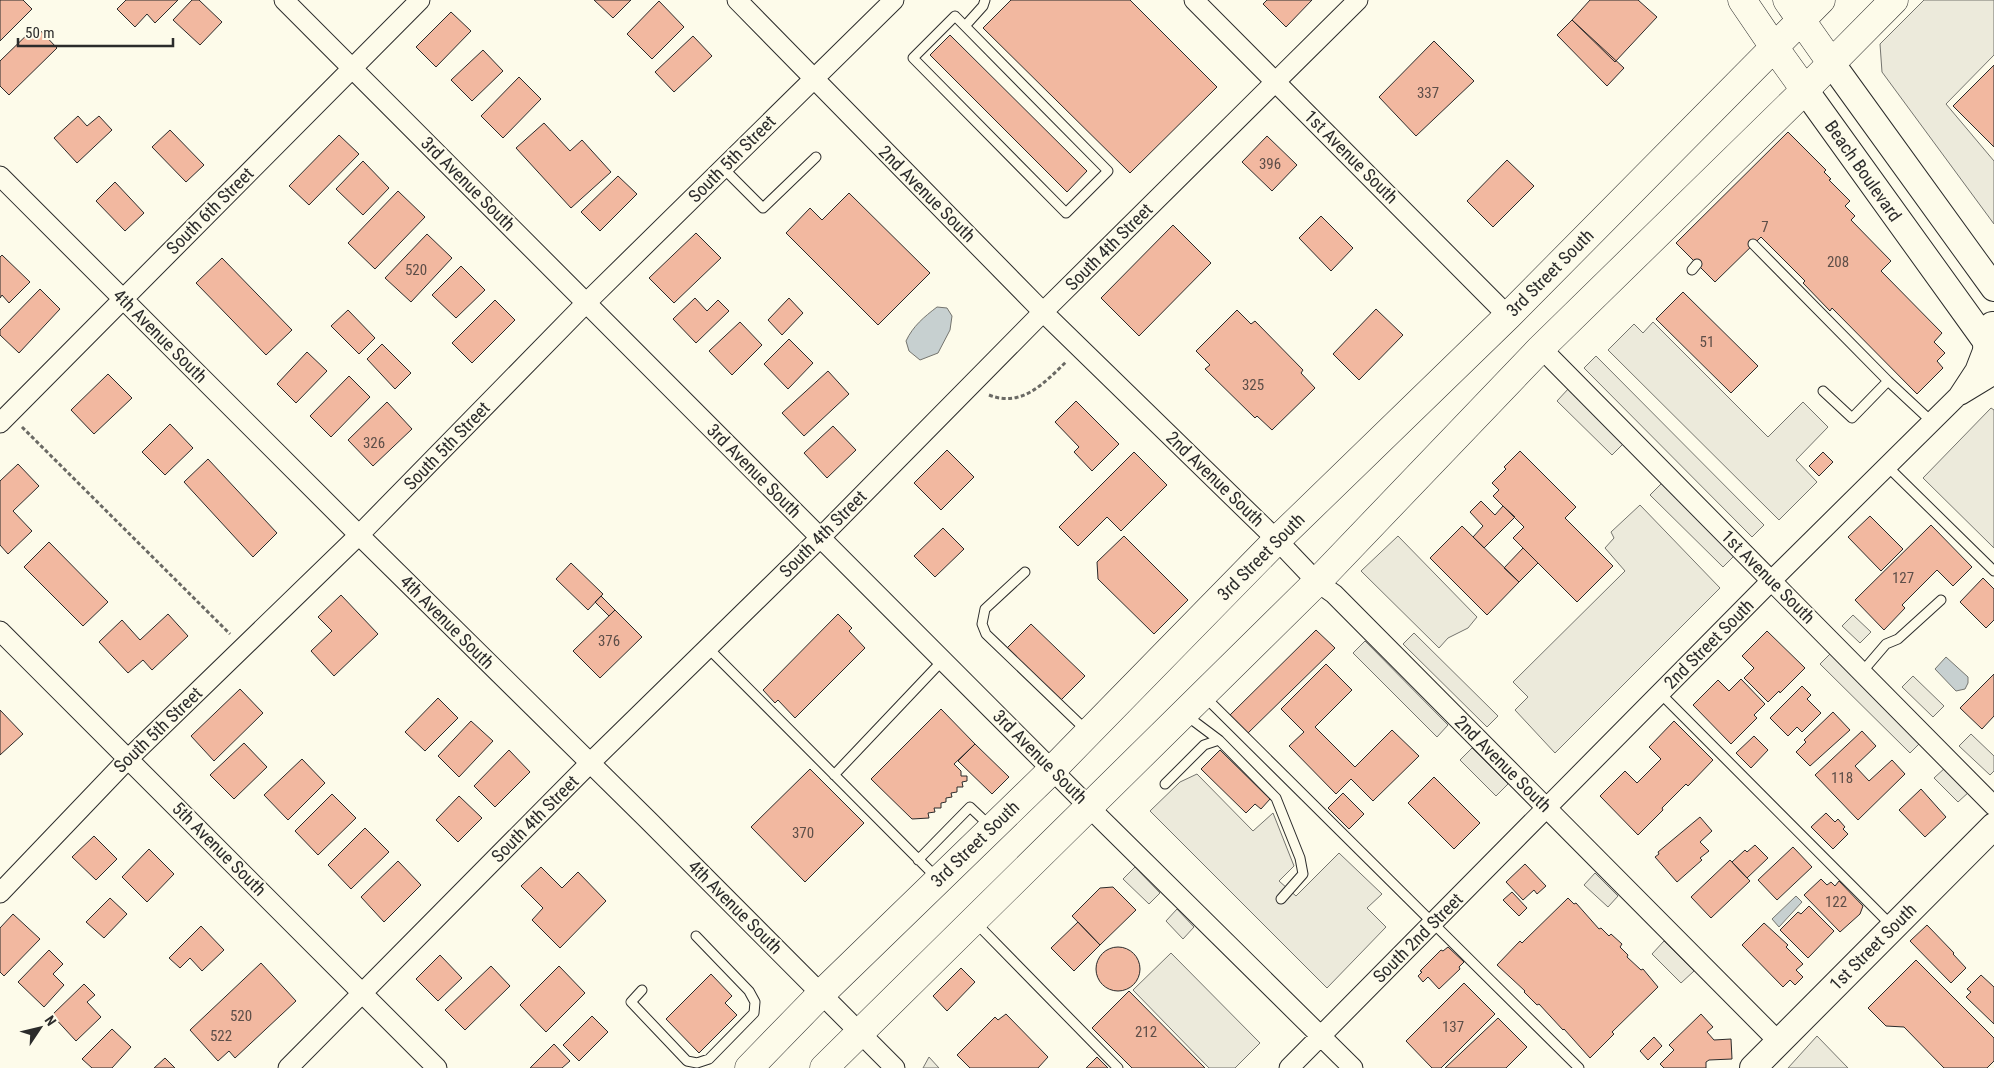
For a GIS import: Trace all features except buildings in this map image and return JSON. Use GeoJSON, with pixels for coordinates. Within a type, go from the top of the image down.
{"type":"FeatureCollection","features":[{"type":"Feature","properties":{"kind":"main road","name":"Beach Boulevard"},"geometry":{"type":"LineString","coordinates":[[1742,0],[1805,90]]}},
{"type":"Feature","properties":{"kind":"main road","name":"3rd Street South"},"geometry":{"type":"LineString","coordinates":[[749,1068],[821,994],[1053,769],[1277,540],[1508,316],[1774,47],[1794,10],[1821,0]]}},
{"type":"Feature","properties":{"kind":"main road"},"geometry":{"type":"LineString","coordinates":[[824,1068],[1317,582],[1541,348],[1832,64],[1894,0]]}},
{"type":"Feature","properties":{"kind":"main road","name":"Beach Boulevard"},"geometry":{"type":"LineString","coordinates":[[1794,10],[1832,64]]}},
{"type":"Feature","properties":{"kind":"street","name":"3rd Avenue South"},"geometry":{"type":"LineString","coordinates":[[284,0],[1089,807],[1353,1068]]}},
{"type":"Feature","properties":{"kind":"street","name":"South 6th Street"},"geometry":{"type":"LineString","coordinates":[[5,419],[420,0]]}},
{"type":"Feature","properties":{"kind":"street","name":"2nd Avenue South"},"geometry":{"type":"LineString","coordinates":[[737,0],[1043,312],[1277,540],[1317,582],[1334,594],[1779,1042]]}},
{"type":"Feature","properties":{"kind":"street","name":"South 5th Street"},"geometry":{"type":"LineString","coordinates":[[0,893],[128,759],[359,535],[587,302],[894,0]]}},
{"type":"Feature","properties":{"kind":"street","name":"1st Avenue South"},"geometry":{"type":"LineString","coordinates":[[1194,0],[1508,316]]}},
{"type":"Feature","properties":{"kind":"street","name":"South 4th Street"},"geometry":{"type":"LineString","coordinates":[[288,1068],[590,763],[820,538],[1043,312],[1358,0]]}},
{"type":"Feature","properties":{"kind":"street","name":"Beach Boulevard"},"geometry":{"type":"LineString","coordinates":[[1832,64],[1994,288]]}},
{"type":"Feature","properties":{"kind":"street","name":"Beach Boulevard"},"geometry":{"type":"LineString","coordinates":[[1805,90],[1990,342]]}},
{"type":"Feature","properties":{"kind":"street","name":"4th Avenue South"},"geometry":{"type":"LineString","coordinates":[[0,176],[894,1068]]}},
{"type":"Feature","properties":{"kind":"street"},"geometry":{"type":"LineString","coordinates":[[1958,396],[1990,342]]}},
{"type":"Feature","properties":{"kind":"street","name":"1st Avenue South"},"geometry":{"type":"LineString","coordinates":[[1541,348],[1994,806]]}},
{"type":"Feature","properties":{"kind":"street"},"geometry":{"type":"LineString","coordinates":[[1958,396],[1994,375]]}},
{"type":"Feature","properties":{"kind":"street","name":"2nd Street South"},"geometry":{"type":"LineString","coordinates":[[1546,808],[1958,396]]}},
{"type":"Feature","properties":{"kind":"street","name":"5th Avenue South"},"geometry":{"type":"LineString","coordinates":[[0,631],[437,1068]]}},
{"type":"Feature","properties":{"kind":"street","name":"South 2nd Street"},"geometry":{"type":"LineString","coordinates":[[1289,1068],[1546,808]]}},
{"type":"Feature","properties":{"kind":"street","name":"1st Street South"},"geometry":{"type":"LineString","coordinates":[[1753,1068],[1994,826]]}},
{"type":"Feature","properties":{"kind":"lane"},"geometry":{"type":"LineString","coordinates":[[965,26],[983,6],[985,0]]}},
{"type":"Feature","properties":{"kind":"lane"},"geometry":{"type":"LineString","coordinates":[[955,16],[965,26],[1108,171],[1066,213],[913,58],[955,16]]}},
{"type":"Feature","properties":{"kind":"lane"},"geometry":{"type":"LineString","coordinates":[[723,168],[763,208],[816,157]]}},
{"type":"Feature","properties":{"kind":"lane"},"geometry":{"type":"LineString","coordinates":[[1753,244],[1888,381],[1932,422]]}},
{"type":"Feature","properties":{"kind":"lane"},"geometry":{"type":"LineString","coordinates":[[1822,391],[1852,418],[1888,381]]}},
{"type":"Feature","properties":{"kind":"lane"},"geometry":{"type":"LineString","coordinates":[[1887,466],[1994,571]]}},
{"type":"Feature","properties":{"kind":"lane"},"geometry":{"type":"LineString","coordinates":[[1024,572],[985,610],[982,624],[986,634],[1088,733]]}},
{"type":"Feature","properties":{"kind":"lane"},"geometry":{"type":"LineString","coordinates":[[1862,672],[1886,644],[1898,639],[1941,600]]}},
{"type":"Feature","properties":{"kind":"lane"},"geometry":{"type":"LineString","coordinates":[[708,648],[939,880]]}},
{"type":"Feature","properties":{"kind":"lane"},"geometry":{"type":"LineString","coordinates":[[834,775],[943,660]]}},
{"type":"Feature","properties":{"kind":"lane"},"geometry":{"type":"LineString","coordinates":[[1660,693],[1893,928]]}},
{"type":"Feature","properties":{"kind":"lane"},"geometry":{"type":"LineString","coordinates":[[1193,704],[1219,740],[1276,798],[1303,874],[1282,899]]}},
{"type":"Feature","properties":{"kind":"lane"},"geometry":{"type":"LineString","coordinates":[[1193,704],[1432,923],[1579,1068]]}},
{"type":"Feature","properties":{"kind":"lane"},"geometry":{"type":"LineString","coordinates":[[1165,784],[1204,745],[1219,740]]}},
{"type":"Feature","properties":{"kind":"lane"},"geometry":{"type":"LineString","coordinates":[[918,860],[970,807],[992,828]]}},
{"type":"Feature","properties":{"kind":"lane"},"geometry":{"type":"LineString","coordinates":[[973,920],[1118,1068]]}},
{"type":"Feature","properties":{"kind":"lane"},"geometry":{"type":"LineString","coordinates":[[642,990],[631,1002],[643,1015],[687,1061],[697,1063],[708,1059],[754,1012],[755,1002],[750,991],[696,936]]}},
{"type":"Feature","properties":{"kind":"path"},"geometry":{"type":"LineString","coordinates":[[970,387],[1001,400],[1023,396],[1041,385],[1081,348]]}},
{"type":"Feature","properties":{"kind":"path"},"geometry":{"type":"LineString","coordinates":[[5,419],[244,647]]}},
{"type":"Feature","properties":{"kind":"shaded area"},"geometry":{"type":"Polygon","coordinates":[[[1924,0],[1994,0],[1994,55],[1946,104],[1994,161],[1994,224],[1882,72],[1880,44],[1924,0]]]}},
{"type":"Feature","properties":{"kind":"shaded area"},"geometry":{"type":"Polygon","coordinates":[[[937,307],[947,308],[952,316],[950,330],[938,353],[920,360],[909,351],[906,341],[919,322],[937,307]]]}},
{"type":"Feature","properties":{"kind":"shaded area"},"geometry":{"type":"Polygon","coordinates":[[[1653,322],[1768,437],[1803,402],[1828,427],[1796,460],[1817,482],[1779,520],[1608,350],[1634,324],[1643,333],[1653,322]]]}},
{"type":"Feature","properties":{"kind":"shaded area"},"geometry":{"type":"Polygon","coordinates":[[[1596,356],[1764,525],[1752,537],[1584,368],[1596,356]]]}},
{"type":"Feature","properties":{"kind":"shaded area"},"geometry":{"type":"Polygon","coordinates":[[[1569,388],[1624,443],[1612,455],[1557,401],[1569,388]]]}},
{"type":"Feature","properties":{"kind":"shaded area"},"geometry":{"type":"Polygon","coordinates":[[[1991,408],[1994,410],[1994,548],[1923,478],[1991,408]]]}},
{"type":"Feature","properties":{"kind":"shaded area"},"geometry":{"type":"Polygon","coordinates":[[[1663,482],[1736,554],[1723,567],[1650,495],[1663,482]]]}},
{"type":"Feature","properties":{"kind":"shaded area"},"geometry":{"type":"Polygon","coordinates":[[[1640,505],[1720,588],[1555,753],[1515,710],[1528,697],[1513,682],[1625,571],[1605,548],[1614,538],[1611,532],[1640,505]]]}},
{"type":"Feature","properties":{"kind":"shaded area"},"geometry":{"type":"Polygon","coordinates":[[[1398,536],[1477,617],[1468,628],[1448,638],[1439,648],[1361,571],[1398,536]]]}},
{"type":"Feature","properties":{"kind":"shaded area"},"geometry":{"type":"Polygon","coordinates":[[[1853,615],[1871,632],[1860,643],[1842,626],[1853,615]]]}},
{"type":"Feature","properties":{"kind":"shaded area"},"geometry":{"type":"Polygon","coordinates":[[[1414,633],[1498,716],[1487,727],[1403,644],[1414,633]]]}},
{"type":"Feature","properties":{"kind":"shaded area"},"geometry":{"type":"Polygon","coordinates":[[[1365,641],[1448,725],[1437,737],[1353,653],[1365,641]]]}},
{"type":"Feature","properties":{"kind":"shaded area"},"geometry":{"type":"Polygon","coordinates":[[[1833,651],[1922,741],[1910,753],[1820,664],[1833,651]]]}},
{"type":"Feature","properties":{"kind":"shaded area"},"geometry":{"type":"Polygon","coordinates":[[[1946,657],[1968,677],[1965,689],[1956,691],[1935,669],[1946,657]]]}},
{"type":"Feature","properties":{"kind":"shaded area"},"geometry":{"type":"Polygon","coordinates":[[[1913,676],[1944,706],[1933,717],[1902,687],[1913,676]]]}},
{"type":"Feature","properties":{"kind":"shaded area"},"geometry":{"type":"Polygon","coordinates":[[[1971,734],[1994,756],[1994,771],[1990,775],[1959,746],[1971,734]]]}},
{"type":"Feature","properties":{"kind":"shaded area"},"geometry":{"type":"Polygon","coordinates":[[[1472,748],[1508,784],[1496,796],[1460,760],[1472,748]]]}},
{"type":"Feature","properties":{"kind":"shaded area"},"geometry":{"type":"Polygon","coordinates":[[[1946,767],[1970,791],[1958,802],[1934,778],[1946,767]]]}},
{"type":"Feature","properties":{"kind":"shaded area"},"geometry":{"type":"Polygon","coordinates":[[[1197,774],[1253,831],[1273,813],[1294,866],[1279,881],[1296,896],[1339,853],[1382,894],[1367,908],[1386,927],[1327,988],[1150,811],[1180,782],[1197,774]]]}},
{"type":"Feature","properties":{"kind":"shaded area"},"geometry":{"type":"Polygon","coordinates":[[[1135,867],[1160,893],[1149,904],[1123,879],[1135,867]]]}},
{"type":"Feature","properties":{"kind":"shaded area"},"geometry":{"type":"Polygon","coordinates":[[[1595,873],[1618,896],[1608,907],[1584,885],[1595,873]]]}},
{"type":"Feature","properties":{"kind":"shaded area"},"geometry":{"type":"Polygon","coordinates":[[[1796,896],[1802,902],[1779,927],[1772,919],[1796,896]]]}},
{"type":"Feature","properties":{"kind":"shaded area"},"geometry":{"type":"Polygon","coordinates":[[[1177,909],[1194,927],[1183,939],[1166,921],[1177,909]]]}},
{"type":"Feature","properties":{"kind":"shaded area"},"geometry":{"type":"Polygon","coordinates":[[[1664,941],[1694,971],[1681,983],[1652,954],[1664,941]]]}},
{"type":"Feature","properties":{"kind":"shaded area"},"geometry":{"type":"Polygon","coordinates":[[[1171,953],[1260,1043],[1235,1068],[1209,1068],[1133,990],[1171,953]]]}},
{"type":"Feature","properties":{"kind":"shaded area"},"geometry":{"type":"Polygon","coordinates":[[[1817,1036],[1848,1068],[1788,1068],[1817,1036]]]}},
{"type":"Feature","properties":{"kind":"shaded area"},"geometry":{"type":"Polygon","coordinates":[[[929,1057],[939,1068],[923,1068],[929,1057]]]}}]}
